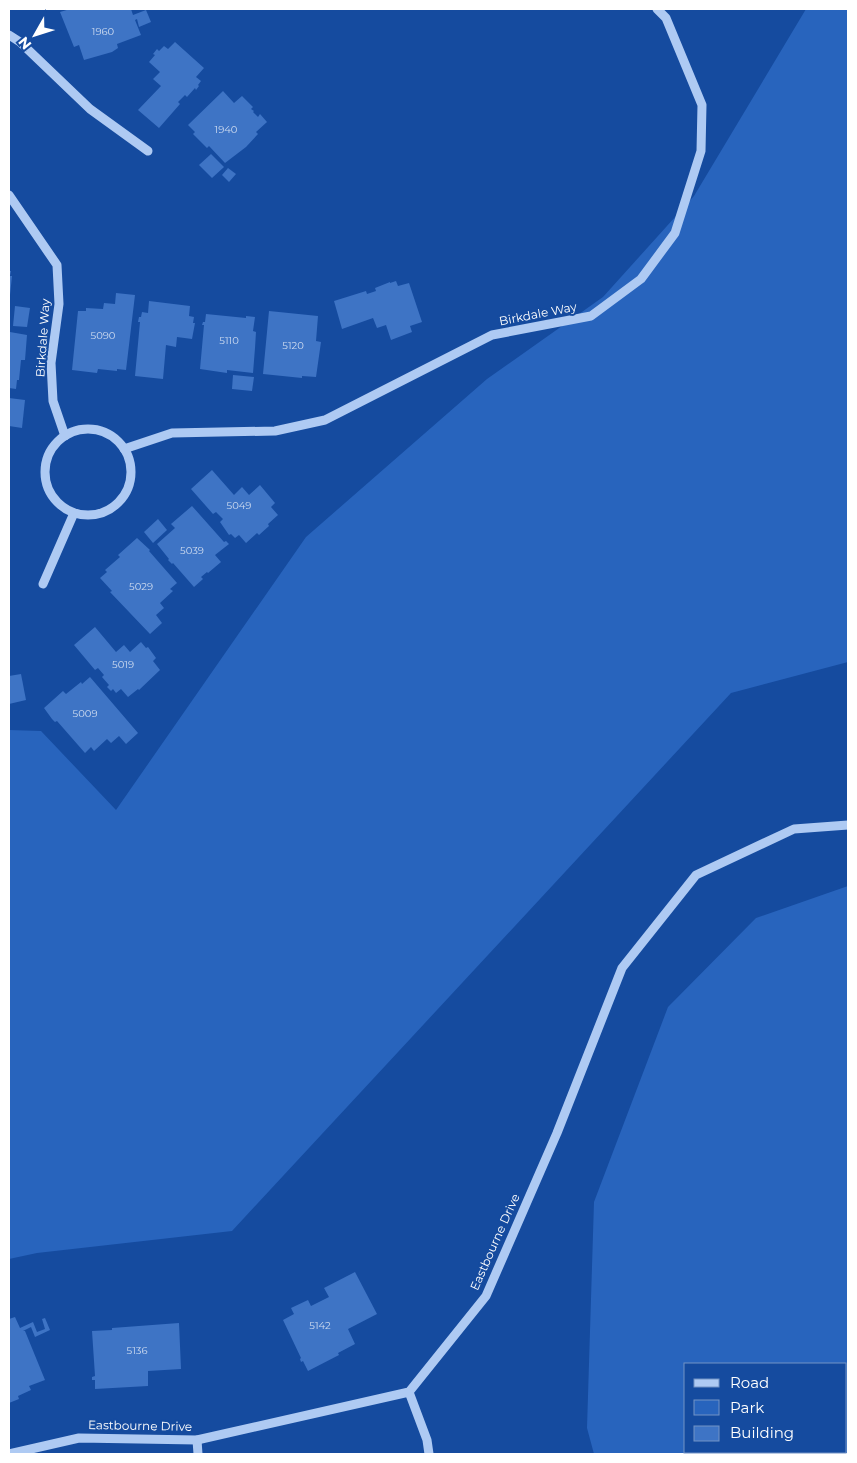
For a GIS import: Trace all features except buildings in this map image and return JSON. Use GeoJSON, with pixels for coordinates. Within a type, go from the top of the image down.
{"type":"FeatureCollection","features":[{"type":"Feature","properties":{"kind":"street","name":"Birkdale Way"},"geometry":{"type":"LineString","coordinates":[[124,449],[172,433],[275,431],[325,420],[492,335],[591,316],[641,279],[675,233],[700,151],[702,105],[666,18],[657,9]]}},
{"type":"Feature","properties":{"kind":"street"},"geometry":{"type":"LineString","coordinates":[[9,35],[20,42],[90,109],[148,151]]}},
{"type":"Feature","properties":{"kind":"street","name":"Birkdale Way"},"geometry":{"type":"LineString","coordinates":[[9,195],[57,265],[59,304],[51,363],[53,401],[65,436]]}},
{"type":"Feature","properties":{"kind":"street"},"geometry":{"type":"LineString","coordinates":[[86,429],[98,430],[113,437],[124,449],[130,461],[131,474],[128,488],[122,499],[112,508],[100,513],[87,515],[74,513],[64,508],[53,497],[46,482],[45,472],[50,451],[65,436],[75,431],[86,429]]}},
{"type":"Feature","properties":{"kind":"street"},"geometry":{"type":"LineString","coordinates":[[43,584],[74,513]]}},
{"type":"Feature","properties":{"kind":"street","name":"Eastbourne Drive"},"geometry":{"type":"LineString","coordinates":[[9,1454],[79,1438],[197,1440],[408,1392],[486,1296],[557,1133],[622,968],[696,875],[794,830],[848,825]]}},
{"type":"Feature","properties":{"kind":"street"},"geometry":{"type":"LineString","coordinates":[[408,1392],[427,1440],[429,1454]]}},
{"type":"Feature","properties":{"kind":"street"},"geometry":{"type":"LineString","coordinates":[[197,1440],[198,1454]]}},
{"type":"Feature","properties":{"kind":"green space"},"geometry":{"type":"Polygon","coordinates":[[[806,9],[848,9],[848,662],[731,693],[232,1231],[37,1253],[9,1259],[9,730],[41,731],[116,810],[306,537],[487,379],[603,297],[694,196],[806,9]]]}},
{"type":"Feature","properties":{"kind":"green space"},"geometry":{"type":"Polygon","coordinates":[[[848,886],[848,1454],[594,1454],[587,1428],[594,1202],[668,1007],[756,918],[848,886]]]}}]}
